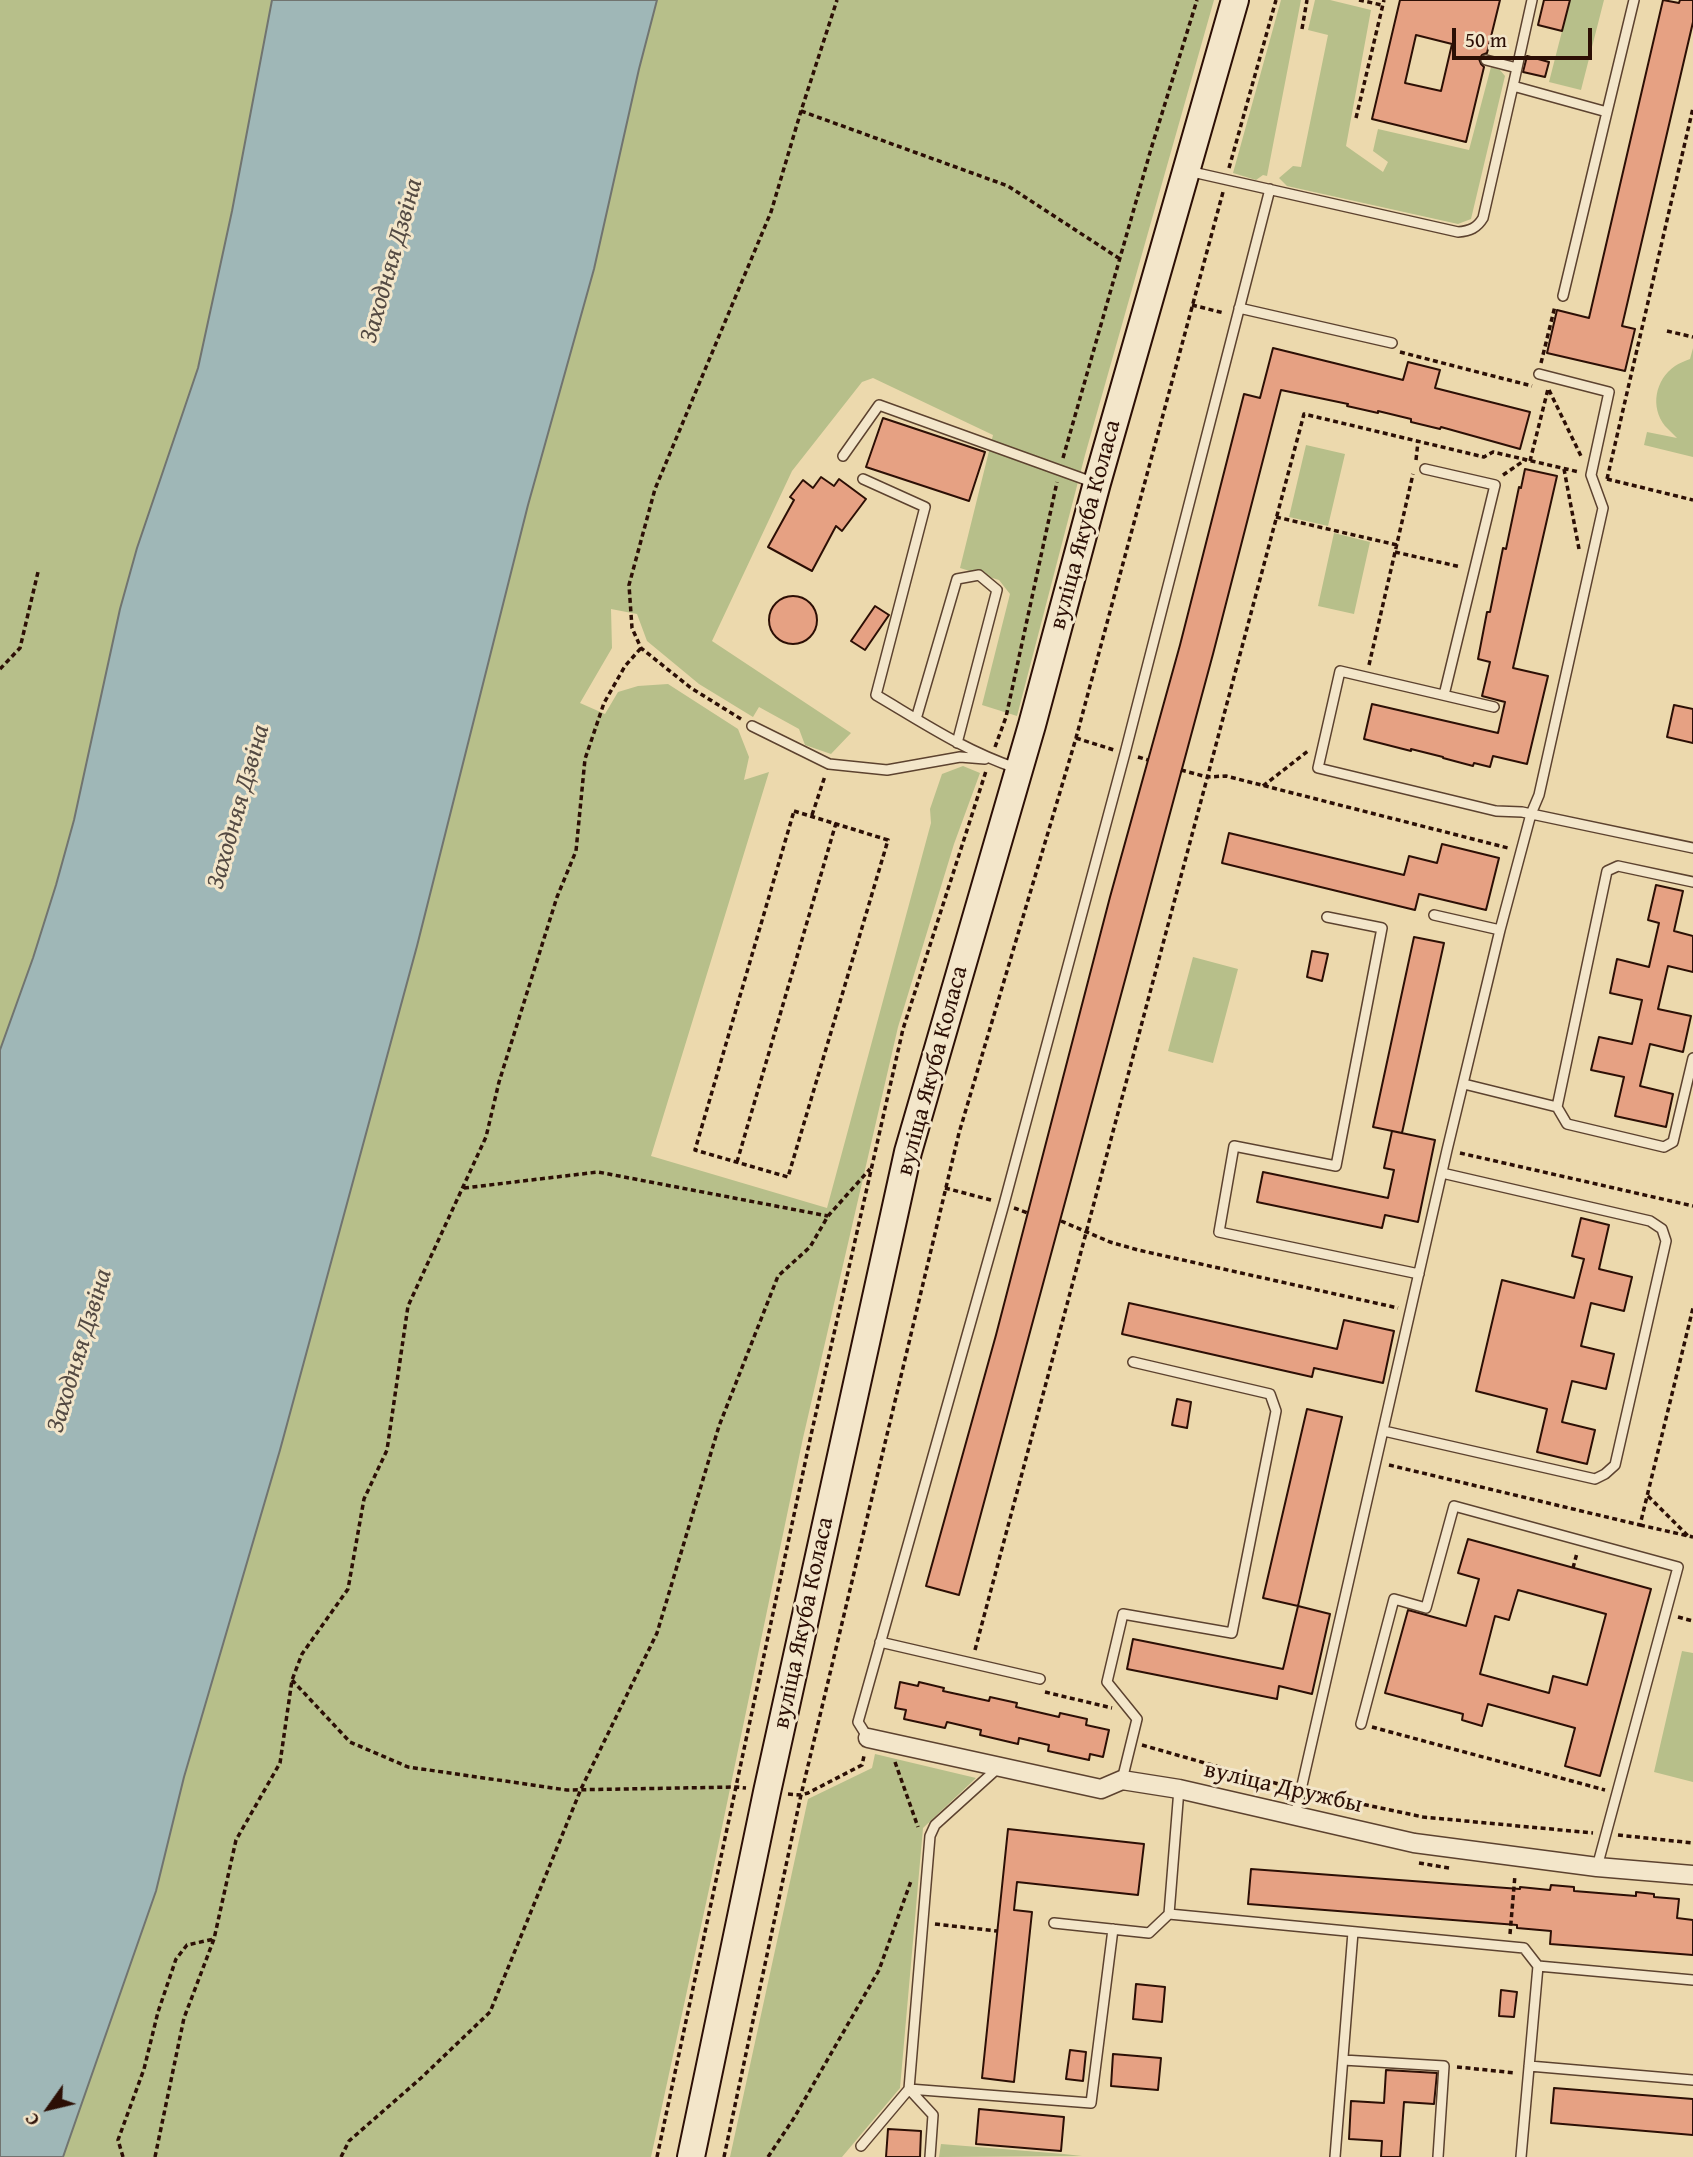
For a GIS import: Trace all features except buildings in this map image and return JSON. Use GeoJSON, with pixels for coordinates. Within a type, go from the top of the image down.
{"type":"FeatureCollection","features":[{"type":"Feature","properties":{"kind":"street","name":"вуліца Якуба Коласа"},"geometry":{"type":"LineString","coordinates":[[691,2157],[767,1792],[908,1152],[1032,725],[1097,483],[1234,0]]}},
{"type":"Feature","properties":{"kind":"street","name":"вуліца Дружбы"},"geometry":{"type":"LineString","coordinates":[[868,1738],[1101,1789],[1122,1780],[1180,1789],[1414,1843],[1597,1867],[1693,1875]]}},
{"type":"Feature","properties":{"kind":"lane"},"geometry":{"type":"LineString","coordinates":[[1186,170],[1226,181],[1468,232],[1483,218],[1532,0]]}},
{"type":"Feature","properties":{"kind":"lane"},"geometry":{"type":"LineString","coordinates":[[1563,296],[1634,0]]}},
{"type":"Feature","properties":{"kind":"lane"},"geometry":{"type":"LineString","coordinates":[[1486,60],[1517,68]]}},
{"type":"Feature","properties":{"kind":"lane"},"geometry":{"type":"LineString","coordinates":[[1513,86],[1607,113]]}},
{"type":"Feature","properties":{"kind":"lane"},"geometry":{"type":"LineString","coordinates":[[868,1738],[858,1723],[1004,1204],[1125,753],[1270,189]]}},
{"type":"Feature","properties":{"kind":"lane"},"geometry":{"type":"LineString","coordinates":[[1238,312],[1392,344]]}},
{"type":"Feature","properties":{"kind":"lane"},"geometry":{"type":"LineString","coordinates":[[1295,1816],[1447,1150],[1500,930],[1531,814],[1539,795],[1603,508],[1591,475],[1609,392],[1539,374]]}},
{"type":"Feature","properties":{"kind":"lane"},"geometry":{"type":"LineString","coordinates":[[843,456],[878,405],[1097,483]]}},
{"type":"Feature","properties":{"kind":"lane"},"geometry":{"type":"LineString","coordinates":[[1425,469],[1495,485],[1444,695]]}},
{"type":"Feature","properties":{"kind":"lane"},"geometry":{"type":"LineString","coordinates":[[863,479],[925,507],[876,695],[957,743],[1018,769]]}},
{"type":"Feature","properties":{"kind":"lane"},"geometry":{"type":"LineString","coordinates":[[916,719],[957,579],[979,575],[997,590],[957,743]]}},
{"type":"Feature","properties":{"kind":"lane"},"geometry":{"type":"LineString","coordinates":[[1494,707],[1340,671],[1318,768],[1496,811],[1531,814],[1693,848]]}},
{"type":"Feature","properties":{"kind":"lane"},"geometry":{"type":"LineString","coordinates":[[752,726],[828,764],[887,770],[960,757],[990,759]]}},
{"type":"Feature","properties":{"kind":"lane"},"geometry":{"type":"LineString","coordinates":[[1693,882],[1618,866],[1607,871],[1557,1107],[1567,1124],[1664,1147],[1673,1142],[1693,1058]]}},
{"type":"Feature","properties":{"kind":"lane"},"geometry":{"type":"LineString","coordinates":[[1434,915],[1500,930]]}},
{"type":"Feature","properties":{"kind":"lane"},"geometry":{"type":"LineString","coordinates":[[1328,917],[1382,928],[1336,1166],[1234,1146],[1219,1232],[1419,1274]]}},
{"type":"Feature","properties":{"kind":"lane"},"geometry":{"type":"LineString","coordinates":[[1464,1084],[1557,1107]]}},
{"type":"Feature","properties":{"kind":"lane"},"geometry":{"type":"LineString","coordinates":[[1384,1431],[1595,1479],[1615,1465],[1624,1426],[1665,1241],[1662,1229],[1650,1221],[1442,1173]]}},
{"type":"Feature","properties":{"kind":"lane"},"geometry":{"type":"LineString","coordinates":[[1122,1780],[1137,1719],[1107,1682],[1123,1614],[1233,1633],[1276,1412],[1270,1394],[1133,1362]]}},
{"type":"Feature","properties":{"kind":"lane"},"geometry":{"type":"LineString","coordinates":[[1361,1724],[1395,1600],[1426,1608],[1454,1506],[1678,1567],[1597,1867]]}},
{"type":"Feature","properties":{"kind":"lane"},"geometry":{"type":"LineString","coordinates":[[880,1642],[1040,1679]]}},
{"type":"Feature","properties":{"kind":"lane"},"geometry":{"type":"LineString","coordinates":[[861,2146],[909,2089],[930,1836],[935,1825],[998,1768]]}},
{"type":"Feature","properties":{"kind":"lane"},"geometry":{"type":"LineString","coordinates":[[1054,1923],[1149,1933],[1169,1914],[1180,1789]]}},
{"type":"Feature","properties":{"kind":"lane"},"geometry":{"type":"LineString","coordinates":[[1169,1914],[1524,1948],[1538,1966],[1521,2157]]}},
{"type":"Feature","properties":{"kind":"lane"},"geometry":{"type":"LineString","coordinates":[[909,2089],[1091,2103],[1113,1929]]}},
{"type":"Feature","properties":{"kind":"lane"},"geometry":{"type":"LineString","coordinates":[[1335,2157],[1353,1932]]}},
{"type":"Feature","properties":{"kind":"lane"},"geometry":{"type":"LineString","coordinates":[[1538,1966],[1693,1980]]}},
{"type":"Feature","properties":{"kind":"lane"},"geometry":{"type":"LineString","coordinates":[[1343,2060],[1444,2066],[1438,2157]]}},
{"type":"Feature","properties":{"kind":"lane"},"geometry":{"type":"LineString","coordinates":[[1529,2066],[1693,2080]]}},
{"type":"Feature","properties":{"kind":"lane"},"geometry":{"type":"LineString","coordinates":[[909,2089],[933,2115],[930,2157]]}},
{"type":"Feature","properties":{"kind":"path"},"geometry":{"type":"LineString","coordinates":[[752,726],[691,688],[641,648],[632,628],[629,585],[655,489],[771,212],[837,0]]}},
{"type":"Feature","properties":{"kind":"path"},"geometry":{"type":"LineString","coordinates":[[724,2157],[801,1795],[959,1133],[1076,738],[1276,0]]}},
{"type":"Feature","properties":{"kind":"path"},"geometry":{"type":"LineString","coordinates":[[1301,29],[1307,0]]}},
{"type":"Feature","properties":{"kind":"path"},"geometry":{"type":"LineString","coordinates":[[1356,118],[1383,3],[1359,0]]}},
{"type":"Feature","properties":{"kind":"path"},"geometry":{"type":"LineString","coordinates":[[1607,479],[1693,108]]}},
{"type":"Feature","properties":{"kind":"path"},"geometry":{"type":"LineString","coordinates":[[801,111],[1008,186],[1120,259]]}},
{"type":"Feature","properties":{"kind":"path"},"geometry":{"type":"LineString","coordinates":[[1192,305],[1238,312]]}},
{"type":"Feature","properties":{"kind":"path"},"geometry":{"type":"LineString","coordinates":[[1539,374],[1552,318]]}},
{"type":"Feature","properties":{"kind":"path"},"geometry":{"type":"LineString","coordinates":[[1667,331],[1693,337]]}},
{"type":"Feature","properties":{"kind":"path"},"geometry":{"type":"LineString","coordinates":[[1410,354],[1529,385]]}},
{"type":"Feature","properties":{"kind":"path"},"geometry":{"type":"LineString","coordinates":[[1531,461],[1551,377]]}},
{"type":"Feature","properties":{"kind":"path"},"geometry":{"type":"LineString","coordinates":[[1548,389],[1591,475]]}},
{"type":"Feature","properties":{"kind":"path"},"geometry":{"type":"LineString","coordinates":[[971,1664],[1304,414],[1484,460],[1493,452],[1693,500]]}},
{"type":"Feature","properties":{"kind":"path"},"geometry":{"type":"LineString","coordinates":[[1366,677],[1418,442]]}},
{"type":"Feature","properties":{"kind":"path"},"geometry":{"type":"LineString","coordinates":[[1495,485],[1496,480],[1525,460]]}},
{"type":"Feature","properties":{"kind":"path"},"geometry":{"type":"LineString","coordinates":[[1563,469],[1580,558]]}},
{"type":"Feature","properties":{"kind":"path"},"geometry":{"type":"LineString","coordinates":[[1276,517],[1396,545]]}},
{"type":"Feature","properties":{"kind":"path"},"geometry":{"type":"LineString","coordinates":[[1395,552],[1474,570]]}},
{"type":"Feature","properties":{"kind":"path"},"geometry":{"type":"LineString","coordinates":[[0,669],[20,648],[38,572]]}},
{"type":"Feature","properties":{"kind":"path"},"geometry":{"type":"LineString","coordinates":[[155,2157],[184,2018],[214,1939],[236,1840],[280,1763],[292,1680],[302,1654],[348,1589],[364,1499],[387,1450],[408,1306],[486,1138],[499,1083],[557,897],[576,851],[585,759],[604,703],[625,666],[641,648]]}},
{"type":"Feature","properties":{"kind":"path"},"geometry":{"type":"LineString","coordinates":[[1263,786],[1325,737]]}},
{"type":"Feature","properties":{"kind":"path"},"geometry":{"type":"LineString","coordinates":[[1076,738],[1125,753]]}},
{"type":"Feature","properties":{"kind":"path"},"geometry":{"type":"LineString","coordinates":[[811,816],[828,764]]}},
{"type":"Feature","properties":{"kind":"path"},"geometry":{"type":"LineString","coordinates":[[1181,769],[1207,777],[1226,776],[1521,851]]}},
{"type":"Feature","properties":{"kind":"path"},"geometry":{"type":"LineString","coordinates":[[794,811],[836,823],[888,840],[788,1177],[695,1150],[794,811]]}},
{"type":"Feature","properties":{"kind":"path"},"geometry":{"type":"LineString","coordinates":[[737,1162],[836,823]]}},
{"type":"Feature","properties":{"kind":"path"},"geometry":{"type":"LineString","coordinates":[[1447,1150],[1693,1206]]}},
{"type":"Feature","properties":{"kind":"path"},"geometry":{"type":"LineString","coordinates":[[341,2157],[349,2141],[421,2078],[490,2012],[581,1789],[657,1633],[719,1426],[778,1276],[810,1247],[828,1216],[872,1167]]}},
{"type":"Feature","properties":{"kind":"path"},"geometry":{"type":"LineString","coordinates":[[464,1188],[598,1172],[828,1216]]}},
{"type":"Feature","properties":{"kind":"path"},"geometry":{"type":"LineString","coordinates":[[945,1188],[994,1201]]}},
{"type":"Feature","properties":{"kind":"path"},"geometry":{"type":"LineString","coordinates":[[1060,1221],[1110,1242],[1138,1250],[1411,1311]]}},
{"type":"Feature","properties":{"kind":"path"},"geometry":{"type":"LineString","coordinates":[[1640,1525],[1693,1308]]}},
{"type":"Feature","properties":{"kind":"path"},"geometry":{"type":"LineString","coordinates":[[1686,1336],[1693,1337]]}},
{"type":"Feature","properties":{"kind":"path"},"geometry":{"type":"LineString","coordinates":[[1377,1462],[1691,1537]]}},
{"type":"Feature","properties":{"kind":"path"},"geometry":{"type":"LineString","coordinates":[[1647,1495],[1691,1537]]}},
{"type":"Feature","properties":{"kind":"path"},"geometry":{"type":"LineString","coordinates":[[292,1680],[350,1742],[408,1767],[567,1790],[736,1787]]}},
{"type":"Feature","properties":{"kind":"path"},"geometry":{"type":"LineString","coordinates":[[1035,1690],[1116,1709]]}},
{"type":"Feature","properties":{"kind":"path"},"geometry":{"type":"LineString","coordinates":[[1361,1724],[1617,1793]]}},
{"type":"Feature","properties":{"kind":"path"},"geometry":{"type":"LineString","coordinates":[[1132,1742],[1301,1791],[1423,1816],[1693,1843]]}},
{"type":"Feature","properties":{"kind":"path"},"geometry":{"type":"LineString","coordinates":[[889,1743],[922,1837]]}},
{"type":"Feature","properties":{"kind":"path"},"geometry":{"type":"LineString","coordinates":[[807,1793],[862,1765]]}},
{"type":"Feature","properties":{"kind":"path"},"geometry":{"type":"LineString","coordinates":[[1508,1947],[1515,1875]]}},
{"type":"Feature","properties":{"kind":"path"},"geometry":{"type":"LineString","coordinates":[[768,2157],[794,2118],[879,1970],[911,1881]]}},
{"type":"Feature","properties":{"kind":"path"},"geometry":{"type":"LineString","coordinates":[[923,1923],[997,1931]]}},
{"type":"Feature","properties":{"kind":"path"},"geometry":{"type":"LineString","coordinates":[[123,2157],[118,2140],[144,2069],[158,2012],[176,1959],[187,1945],[214,1939]]}},
{"type":"Feature","properties":{"kind":"path"},"geometry":{"type":"LineString","coordinates":[[1444,2066],[1515,2073]]}},
{"type":"Feature","properties":{"kind":"green space"},"geometry":{"type":"Polygon","coordinates":[[[0,0],[272,0],[232,211],[198,368],[137,548],[120,609],[74,820],[33,958],[0,1050],[0,0]]]}},
{"type":"Feature","properties":{"kind":"green space"},"geometry":{"type":"Polygon","coordinates":[[[657,0],[1214,0],[1085,455],[1017,716],[982,705],[1010,594],[999,580],[960,568],[993,435],[873,378],[862,382],[792,471],[712,641],[851,733],[831,754],[805,745],[799,729],[759,707],[753,717],[699,684],[647,641],[637,614],[611,609],[612,648],[580,703],[605,714],[618,692],[638,686],[668,684],[738,729],[749,757],[744,780],[769,772],[651,1156],[827,1208],[931,823],[930,809],[942,774],[963,766],[980,773],[954,844],[898,1027],[803,1438],[651,2157],[63,2157],[156,1891],[184,1777],[280,1450],[417,946],[528,505],[594,269],[657,0]]]}},
{"type":"Feature","properties":{"kind":"green space"},"geometry":{"type":"Polygon","coordinates":[[[1281,0],[1301,0],[1267,176],[1263,175],[1256,180],[1233,173],[1281,0]]]}},
{"type":"Feature","properties":{"kind":"green space"},"geometry":{"type":"Polygon","coordinates":[[[1315,0],[1330,0],[1371,10],[1346,146],[1383,172],[1388,162],[1373,151],[1378,129],[1469,150],[1491,67],[1500,70],[1505,76],[1471,219],[1458,224],[1287,186],[1279,178],[1293,166],[1301,167],[1328,35],[1308,30],[1315,0]]]}},
{"type":"Feature","properties":{"kind":"green space"},"geometry":{"type":"Polygon","coordinates":[[[1570,0],[1604,0],[1581,90],[1549,82],[1570,0]]]}},
{"type":"Feature","properties":{"kind":"green space"},"geometry":{"type":"Polygon","coordinates":[[[1693,348],[1693,457],[1644,445],[1647,432],[1677,438],[1660,419],[1657,394],[1668,372],[1690,359],[1693,348]]]}},
{"type":"Feature","properties":{"kind":"green space"},"geometry":{"type":"Polygon","coordinates":[[[1306,445],[1345,454],[1328,526],[1289,517],[1306,445]]]}},
{"type":"Feature","properties":{"kind":"green space"},"geometry":{"type":"Polygon","coordinates":[[[1334,533],[1370,542],[1354,614],[1318,606],[1334,533]]]}},
{"type":"Feature","properties":{"kind":"green space"},"geometry":{"type":"Polygon","coordinates":[[[1193,957],[1238,969],[1213,1063],[1168,1051],[1193,957]]]}},
{"type":"Feature","properties":{"kind":"green space"},"geometry":{"type":"Polygon","coordinates":[[[1682,1651],[1693,1653],[1693,1782],[1654,1772],[1682,1651]]]}},
{"type":"Feature","properties":{"kind":"green space"},"geometry":{"type":"Polygon","coordinates":[[[875,1754],[976,1778],[923,1828],[900,2088],[842,2157],[730,2157],[808,1799],[872,1768],[875,1754]]]}},
{"type":"Feature","properties":{"kind":"green space"},"geometry":{"type":"Polygon","coordinates":[[[941,2144],[1064,2154],[1082,2156],[939,2157],[941,2144]]]}},
{"type":"Feature","properties":{"kind":"water","name":"Заходняя Дзвіна"},"geometry":{"type":"Polygon","coordinates":[[[272,0],[657,0],[594,269],[528,505],[417,946],[280,1450],[184,1777],[156,1891],[63,2157],[0,2157],[0,1050],[33,958],[74,820],[120,609],[137,548],[198,368],[232,211],[272,0]]]}}]}
